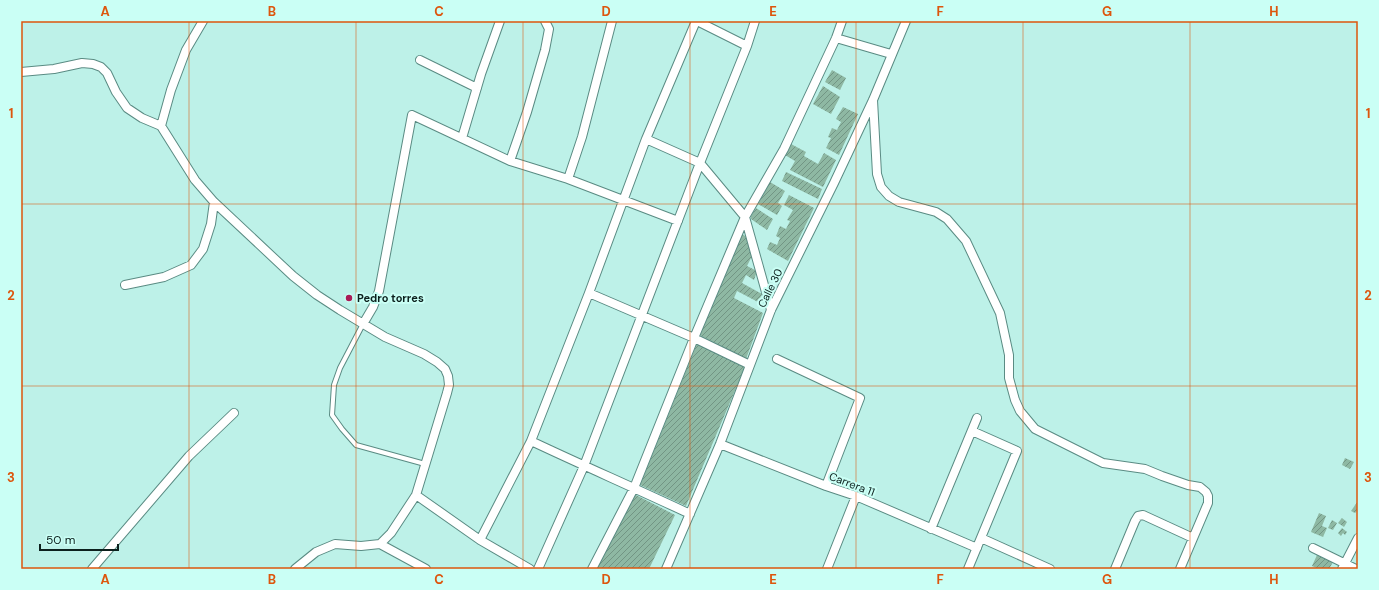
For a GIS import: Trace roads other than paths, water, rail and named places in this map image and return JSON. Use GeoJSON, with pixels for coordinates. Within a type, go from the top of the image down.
{"type":"FeatureCollection","features":[{"type":"Feature","properties":{"kind":"street"},"geometry":{"type":"LineString","coordinates":[[161,126],[173,84],[186,50],[203,21]]}},
{"type":"Feature","properties":{"kind":"street"},"geometry":{"type":"LineString","coordinates":[[462,138],[500,21]]}},
{"type":"Feature","properties":{"kind":"street"},"geometry":{"type":"LineString","coordinates":[[510,161],[545,50],[549,29],[545,21]]}},
{"type":"Feature","properties":{"kind":"street"},"geometry":{"type":"LineString","coordinates":[[568,179],[582,136],[612,21]]}},
{"type":"Feature","properties":{"kind":"street"},"geometry":{"type":"LineString","coordinates":[[480,540],[531,441],[589,293],[646,140],[696,21],[747,46]]}},
{"type":"Feature","properties":{"kind":"street"},"geometry":{"type":"LineString","coordinates":[[538,569],[584,466],[700,163],[747,46],[755,21]]}},
{"type":"Feature","properties":{"kind":"street"},"geometry":{"type":"LineString","coordinates":[[592,569],[634,488],[694,338],[745,217],[784,149],[836,38],[842,21]]}},
{"type":"Feature","properties":{"kind":"street","name":"Calle 30"},"geometry":{"type":"LineString","coordinates":[[666,569],[720,444],[771,310],[873,100],[906,21]]}},
{"type":"Feature","properties":{"kind":"street"},"geometry":{"type":"LineString","coordinates":[[836,38],[891,54]]}},
{"type":"Feature","properties":{"kind":"street"},"geometry":{"type":"LineString","coordinates":[[420,60],[477,88]]}},
{"type":"Feature","properties":{"kind":"street"},"geometry":{"type":"LineString","coordinates":[[21,72],[54,69],[82,63],[93,64],[101,67],[107,73],[116,92],[127,108],[142,118],[161,126],[195,180],[214,202],[293,276],[334,306],[363,324],[385,337],[424,354],[437,362],[444,369],[448,376],[449,385],[416,495],[391,533],[380,544]]}},
{"type":"Feature","properties":{"kind":"street"},"geometry":{"type":"LineString","coordinates":[[873,100],[877,174],[881,187],[889,196],[899,202],[936,212],[947,219],[966,241],[1000,313],[1009,355],[1008,372],[1011,389],[1020,411],[1027,420],[1035,429],[1103,462],[1145,469],[1188,485],[1204,489],[1208,496],[1208,503],[1180,569]]}},
{"type":"Feature","properties":{"kind":"street"},"geometry":{"type":"LineString","coordinates":[[363,324],[373,307],[379,291],[412,115],[510,161],[568,179],[678,221]]}},
{"type":"Feature","properties":{"kind":"street"},"geometry":{"type":"LineString","coordinates":[[646,140],[700,163],[745,217],[771,310]]}},
{"type":"Feature","properties":{"kind":"street"},"geometry":{"type":"LineString","coordinates":[[125,285],[164,277],[191,265],[203,249],[211,224],[214,202]]}},
{"type":"Feature","properties":{"kind":"street"},"geometry":{"type":"LineString","coordinates":[[589,293],[694,338],[750,365]]}},
{"type":"Feature","properties":{"kind":"street"},"geometry":{"type":"LineString","coordinates":[[777,359],[860,398],[826,486]]}},
{"type":"Feature","properties":{"kind":"street"},"geometry":{"type":"LineString","coordinates":[[92,569],[189,456],[234,413]]}},
{"type":"Feature","properties":{"kind":"street"},"geometry":{"type":"LineString","coordinates":[[931,529],[977,418]]}},
{"type":"Feature","properties":{"kind":"street"},"geometry":{"type":"LineString","coordinates":[[968,569],[1017,451],[972,431]]}},
{"type":"Feature","properties":{"kind":"street"},"geometry":{"type":"LineString","coordinates":[[531,441],[690,514]]}},
{"type":"Feature","properties":{"kind":"street","name":"Carrera 11"},"geometry":{"type":"LineString","coordinates":[[720,444],[826,486],[856,496],[976,548]]}},
{"type":"Feature","properties":{"kind":"street"},"geometry":{"type":"LineString","coordinates":[[416,495],[480,540],[530,569]]}},
{"type":"Feature","properties":{"kind":"street"},"geometry":{"type":"LineString","coordinates":[[827,569],[856,496]]}},
{"type":"Feature","properties":{"kind":"street"},"geometry":{"type":"LineString","coordinates":[[1115,569],[1138,516],[1143,515],[1193,538]]}},
{"type":"Feature","properties":{"kind":"street"},"geometry":{"type":"LineString","coordinates":[[981,538],[1050,569]]}},
{"type":"Feature","properties":{"kind":"street"},"geometry":{"type":"LineString","coordinates":[[1343,566],[1358,538]]}},
{"type":"Feature","properties":{"kind":"street"},"geometry":{"type":"LineString","coordinates":[[295,569],[316,552],[335,544],[361,546],[380,544],[426,569]]}},
{"type":"Feature","properties":{"kind":"street"},"geometry":{"type":"LineString","coordinates":[[1313,548],[1343,566],[1356,569]]}},
{"type":"Feature","properties":{"kind":"lane"},"geometry":{"type":"LineString","coordinates":[[363,324],[340,368],[334,385],[332,415],[356,445],[426,464]]}},
{"type":"Feature","properties":{"kind":"place","name":"Pedro torres"},"geometry":{"type":"Point","coordinates":[349,298]}}]}
